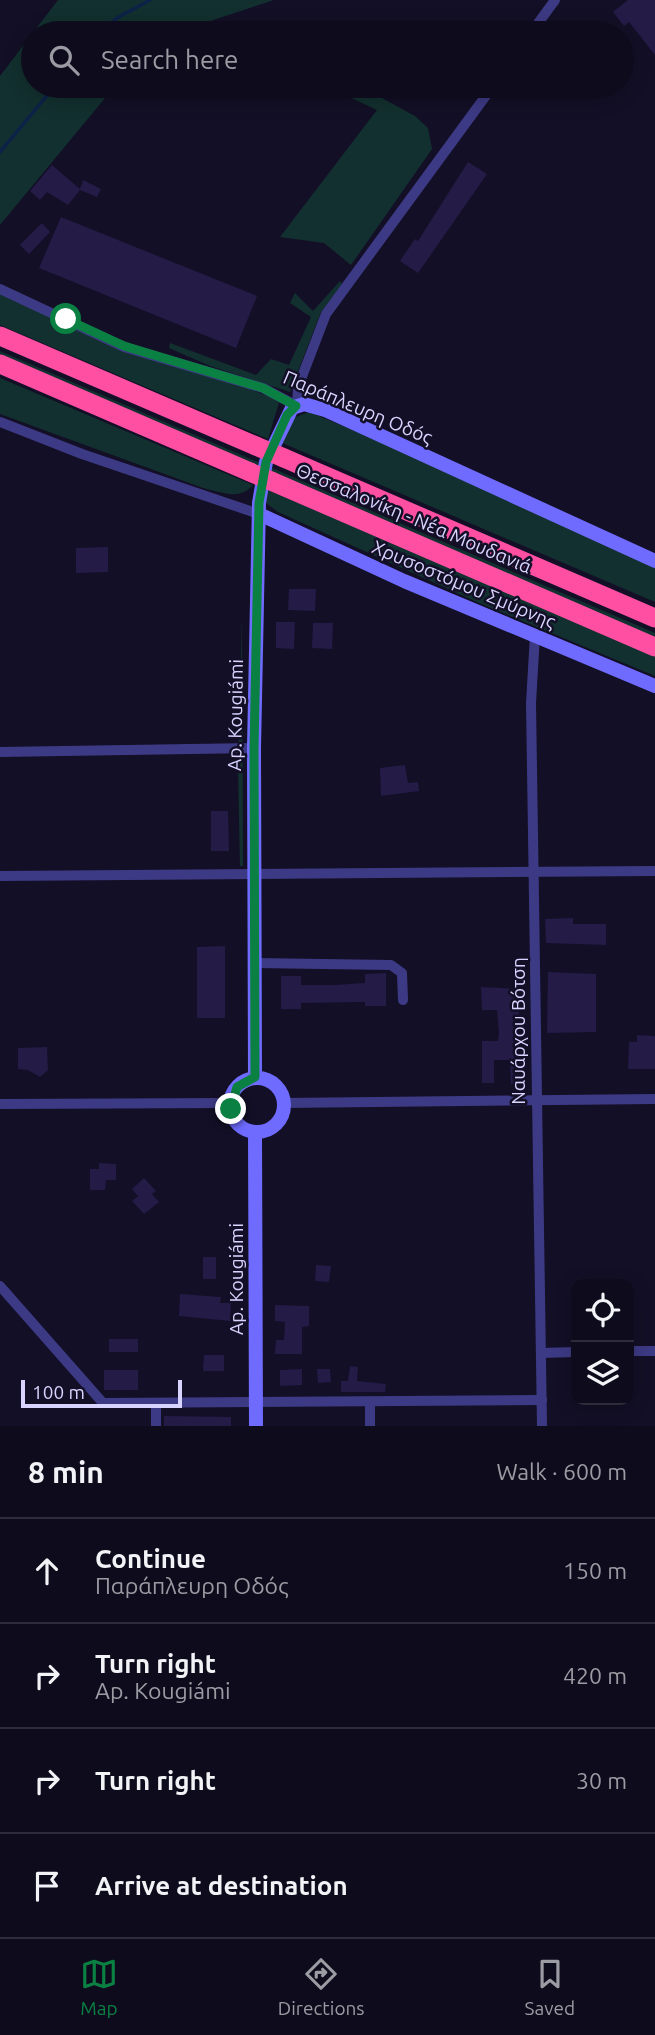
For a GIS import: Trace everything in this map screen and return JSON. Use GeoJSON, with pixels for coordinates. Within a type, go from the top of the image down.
{"type":"FeatureCollection","features":[{"type":"Feature","properties":{"kind":"highway","name":"Θεσσαλονίκη - Νέα Μουδανιά"},"geometry":{"type":"LineString","coordinates":[[0,336],[655,618]]}},
{"type":"Feature","properties":{"kind":"highway","name":"Θεσσαλονίκη - Νέα Μουδανιά"},"geometry":{"type":"LineString","coordinates":[[0,363],[655,647]]}},
{"type":"Feature","properties":{"kind":"street"},"geometry":{"type":"LineString","coordinates":[[540,21],[555,0]]}},
{"type":"Feature","properties":{"kind":"street"},"geometry":{"type":"LineString","coordinates":[[296,406],[298,387],[326,314],[484,98]]}},
{"type":"Feature","properties":{"kind":"street","name":"Παράπλευρη Οδός"},"geometry":{"type":"LineString","coordinates":[[0,289],[124,346],[263,388],[296,406],[313,406],[337,415],[655,561]]}},
{"type":"Feature","properties":{"kind":"street","name":"Ap. Kougiámi"},"geometry":{"type":"LineString","coordinates":[[255,1077],[254,748],[259,514],[266,462],[287,415],[296,406]]}},
{"type":"Feature","properties":{"kind":"street"},"geometry":{"type":"LineString","coordinates":[[0,422],[82,454],[259,514]]}},
{"type":"Feature","properties":{"kind":"street","name":"Χρυσοστόμου Σμύρνης"},"geometry":{"type":"LineString","coordinates":[[259,514],[275,524],[655,686]]}},
{"type":"Feature","properties":{"kind":"street"},"geometry":{"type":"LineString","coordinates":[[258,541],[275,524]]}},
{"type":"Feature","properties":{"kind":"street","name":"Ναυάρχου Βότση"},"geometry":{"type":"LineString","coordinates":[[535,635],[531,703],[542,1426]]}},
{"type":"Feature","properties":{"kind":"street"},"geometry":{"type":"LineString","coordinates":[[0,752],[254,748]]}},
{"type":"Feature","properties":{"kind":"street"},"geometry":{"type":"LineString","coordinates":[[0,876],[655,871]]}},
{"type":"Feature","properties":{"kind":"street"},"geometry":{"type":"LineString","coordinates":[[255,963],[391,965],[402,973],[403,1000]]}},
{"type":"Feature","properties":{"kind":"street"},"geometry":{"type":"LineString","coordinates":[[255,1077],[273,1082],[281,1092],[284,1103],[280,1119],[274,1127],[255,1132],[239,1126],[231,1103],[237,1087],[255,1077]]}},
{"type":"Feature","properties":{"kind":"street"},"geometry":{"type":"LineString","coordinates":[[284,1103],[655,1099]]}},
{"type":"Feature","properties":{"kind":"street"},"geometry":{"type":"LineString","coordinates":[[0,1104],[231,1103]]}},
{"type":"Feature","properties":{"kind":"street","name":"Ap. Kougiámi"},"geometry":{"type":"LineString","coordinates":[[255,1132],[256,1426]]}},
{"type":"Feature","properties":{"kind":"street"},"geometry":{"type":"LineString","coordinates":[[0,1286],[100,1402],[156,1404],[542,1400]]}},
{"type":"Feature","properties":{"kind":"street"},"geometry":{"type":"LineString","coordinates":[[634,1352],[655,1351]]}},
{"type":"Feature","properties":{"kind":"street"},"geometry":{"type":"LineString","coordinates":[[541,1353],[571,1352]]}},
{"type":"Feature","properties":{"kind":"street"},"geometry":{"type":"LineString","coordinates":[[370,1402],[370,1426]]}},
{"type":"Feature","properties":{"kind":"street"},"geometry":{"type":"LineString","coordinates":[[156,1404],[156,1426]]}},
{"type":"Feature","properties":{"kind":"green space"},"geometry":{"type":"Polygon","coordinates":[[[58,0],[274,0],[210,21],[42,21],[58,0]]]}},
{"type":"Feature","properties":{"kind":"green space"},"geometry":{"type":"Polygon","coordinates":[[[21,48],[21,98],[105,98],[0,225],[0,76],[21,48]]]}},
{"type":"Feature","properties":{"kind":"green space"},"geometry":{"type":"Polygon","coordinates":[[[351,98],[382,98],[415,116],[428,128],[432,149],[351,265],[324,243],[280,237],[377,110],[351,98]]]}},
{"type":"Feature","properties":{"kind":"green space"},"geometry":{"type":"Polygon","coordinates":[[[340,281],[342,284],[321,312],[290,392],[210,366],[169,348],[170,343],[256,375],[271,359],[289,365],[311,317],[290,303],[295,293],[313,311],[340,281]]]}},
{"type":"Feature","properties":{"kind":"green space"},"geometry":{"type":"Polygon","coordinates":[[[0,293],[273,398],[279,403],[268,439],[0,325],[0,293]]]}},
{"type":"Feature","properties":{"kind":"green space"},"geometry":{"type":"Polygon","coordinates":[[[0,351],[655,633],[655,640],[0,358],[0,351]]]}},
{"type":"Feature","properties":{"kind":"green space"},"geometry":{"type":"Polygon","coordinates":[[[0,378],[253,485],[236,494],[203,488],[0,414],[0,378]]]}},
{"type":"Feature","properties":{"kind":"green space"},"geometry":{"type":"Polygon","coordinates":[[[309,412],[416,456],[655,565],[655,602],[280,442],[293,418],[309,412]]]}},
{"type":"Feature","properties":{"kind":"green space"},"geometry":{"type":"Polygon","coordinates":[[[264,488],[655,656],[655,676],[479,603],[278,512],[266,503],[264,488]]]}},
{"type":"Feature","properties":{"kind":"green space"},"geometry":{"type":"Polygon","coordinates":[[[242,617],[243,866],[240,866],[238,770],[242,617]]]}},
{"type":"Feature","properties":{"kind":"building"},"geometry":{"type":"Polygon","coordinates":[[[628,0],[655,0],[655,55],[634,28],[634,21],[620,21],[613,12],[628,0]]]}},
{"type":"Feature","properties":{"kind":"building"},"geometry":{"type":"Polygon","coordinates":[[[468,162],[487,174],[418,273],[400,261],[415,239],[418,241],[468,162]]]}},
{"type":"Feature","properties":{"kind":"building"},"geometry":{"type":"Polygon","coordinates":[[[52,165],[80,189],[83,180],[101,189],[97,197],[80,190],[68,205],[47,192],[40,200],[30,191],[52,165]]]}},
{"type":"Feature","properties":{"kind":"building"},"geometry":{"type":"Polygon","coordinates":[[[61,217],[257,296],[236,348],[39,268],[61,217]]]}},
{"type":"Feature","properties":{"kind":"building"},"geometry":{"type":"Polygon","coordinates":[[[42,223],[50,232],[29,254],[20,245],[42,223]]]}},
{"type":"Feature","properties":{"kind":"building"},"geometry":{"type":"Polygon","coordinates":[[[108,547],[108,572],[76,573],[76,548],[108,547]]]}},
{"type":"Feature","properties":{"kind":"building"},"geometry":{"type":"Polygon","coordinates":[[[289,589],[316,589],[315,611],[288,610],[289,589]]]}},
{"type":"Feature","properties":{"kind":"building"},"geometry":{"type":"Polygon","coordinates":[[[276,622],[295,622],[294,649],[276,648],[276,622]]]}},
{"type":"Feature","properties":{"kind":"building"},"geometry":{"type":"Polygon","coordinates":[[[313,623],[333,623],[332,649],[312,648],[313,623]]]}},
{"type":"Feature","properties":{"kind":"building"},"geometry":{"type":"Polygon","coordinates":[[[405,765],[408,783],[418,782],[419,791],[381,796],[380,768],[405,765]]]}},
{"type":"Feature","properties":{"kind":"building"},"geometry":{"type":"Polygon","coordinates":[[[211,811],[228,811],[229,851],[211,851],[211,811]]]}},
{"type":"Feature","properties":{"kind":"building"},"geometry":{"type":"Polygon","coordinates":[[[573,918],[573,924],[606,924],[606,945],[546,943],[545,919],[573,918]]]}},
{"type":"Feature","properties":{"kind":"building"},"geometry":{"type":"Polygon","coordinates":[[[225,946],[225,1018],[197,1018],[197,947],[225,946]]]}},
{"type":"Feature","properties":{"kind":"building"},"geometry":{"type":"Polygon","coordinates":[[[548,972],[596,974],[596,1032],[547,1033],[548,972]]]}},
{"type":"Feature","properties":{"kind":"building"},"geometry":{"type":"Polygon","coordinates":[[[386,973],[386,1006],[365,1006],[365,1002],[301,1003],[301,1009],[281,1009],[281,976],[301,976],[301,985],[334,985],[365,983],[365,974],[386,973]]]}},
{"type":"Feature","properties":{"kind":"building"},"geometry":{"type":"Polygon","coordinates":[[[481,987],[519,989],[519,1061],[522,1061],[523,1084],[511,1084],[510,1060],[494,1060],[494,1083],[482,1083],[482,1041],[498,1041],[499,1034],[497,1010],[482,1010],[481,987]]]}},
{"type":"Feature","properties":{"kind":"building"},"geometry":{"type":"Polygon","coordinates":[[[637,1035],[655,1036],[655,1069],[628,1069],[629,1042],[637,1042],[637,1035]]]}},
{"type":"Feature","properties":{"kind":"building"},"geometry":{"type":"Polygon","coordinates":[[[47,1047],[48,1070],[40,1077],[28,1070],[18,1069],[18,1048],[47,1047]]]}},
{"type":"Feature","properties":{"kind":"building"},"geometry":{"type":"Polygon","coordinates":[[[99,1163],[116,1164],[116,1180],[106,1180],[105,1190],[90,1190],[90,1169],[99,1169],[99,1163]]]}},
{"type":"Feature","properties":{"kind":"building"},"geometry":{"type":"Polygon","coordinates":[[[144,1178],[156,1191],[152,1194],[159,1202],[144,1214],[132,1201],[138,1196],[132,1189],[144,1178]]]}},
{"type":"Feature","properties":{"kind":"building"},"geometry":{"type":"Polygon","coordinates":[[[203,1257],[216,1257],[216,1279],[203,1279],[203,1257]]]}},
{"type":"Feature","properties":{"kind":"building"},"geometry":{"type":"Polygon","coordinates":[[[316,1265],[331,1266],[329,1282],[315,1281],[316,1265]]]}},
{"type":"Feature","properties":{"kind":"building"},"geometry":{"type":"Polygon","coordinates":[[[180,1294],[221,1297],[220,1303],[231,1303],[230,1321],[179,1316],[180,1294]]]}},
{"type":"Feature","properties":{"kind":"building"},"geometry":{"type":"Polygon","coordinates":[[[275,1305],[309,1306],[309,1326],[302,1327],[302,1354],[275,1354],[276,1340],[284,1340],[285,1322],[275,1321],[275,1305]]]}},
{"type":"Feature","properties":{"kind":"building"},"geometry":{"type":"Polygon","coordinates":[[[109,1339],[138,1339],[138,1352],[109,1352],[109,1339]]]}},
{"type":"Feature","properties":{"kind":"building"},"geometry":{"type":"Polygon","coordinates":[[[204,1355],[224,1355],[224,1371],[203,1371],[204,1355]]]}},
{"type":"Feature","properties":{"kind":"building"},"geometry":{"type":"Polygon","coordinates":[[[350,1366],[358,1367],[357,1381],[386,1384],[385,1392],[341,1392],[341,1381],[348,1381],[350,1366]]]}},
{"type":"Feature","properties":{"kind":"building"},"geometry":{"type":"Polygon","coordinates":[[[302,1369],[302,1385],[280,1386],[280,1370],[302,1369]]]}},
{"type":"Feature","properties":{"kind":"building"},"geometry":{"type":"Polygon","coordinates":[[[317,1369],[330,1369],[331,1382],[318,1383],[317,1369]]]}},
{"type":"Feature","properties":{"kind":"building"},"geometry":{"type":"Polygon","coordinates":[[[104,1370],[138,1370],[138,1390],[104,1390],[104,1370]]]}},
{"type":"Feature","properties":{"kind":"building"},"geometry":{"type":"Polygon","coordinates":[[[164,1416],[231,1417],[231,1426],[164,1426],[164,1416]]]}},
{"type":"Feature","properties":{"kind":"waterway"},"geometry":{"type":"LineString","coordinates":[[113,21],[150,0]]}},
{"type":"Feature","properties":{"kind":"waterway"},"geometry":{"type":"LineString","coordinates":[[0,152],[45,98]]}},
{"type":"Feature","properties":{"kind":"route"},"geometry":{"type":"LineString","coordinates":[[66,319],[124,346],[263,388],[296,406],[287,415],[266,462],[259,503],[254,748],[255,1077],[245,1080],[237,1087],[232,1097],[231,1109]]}}]}
